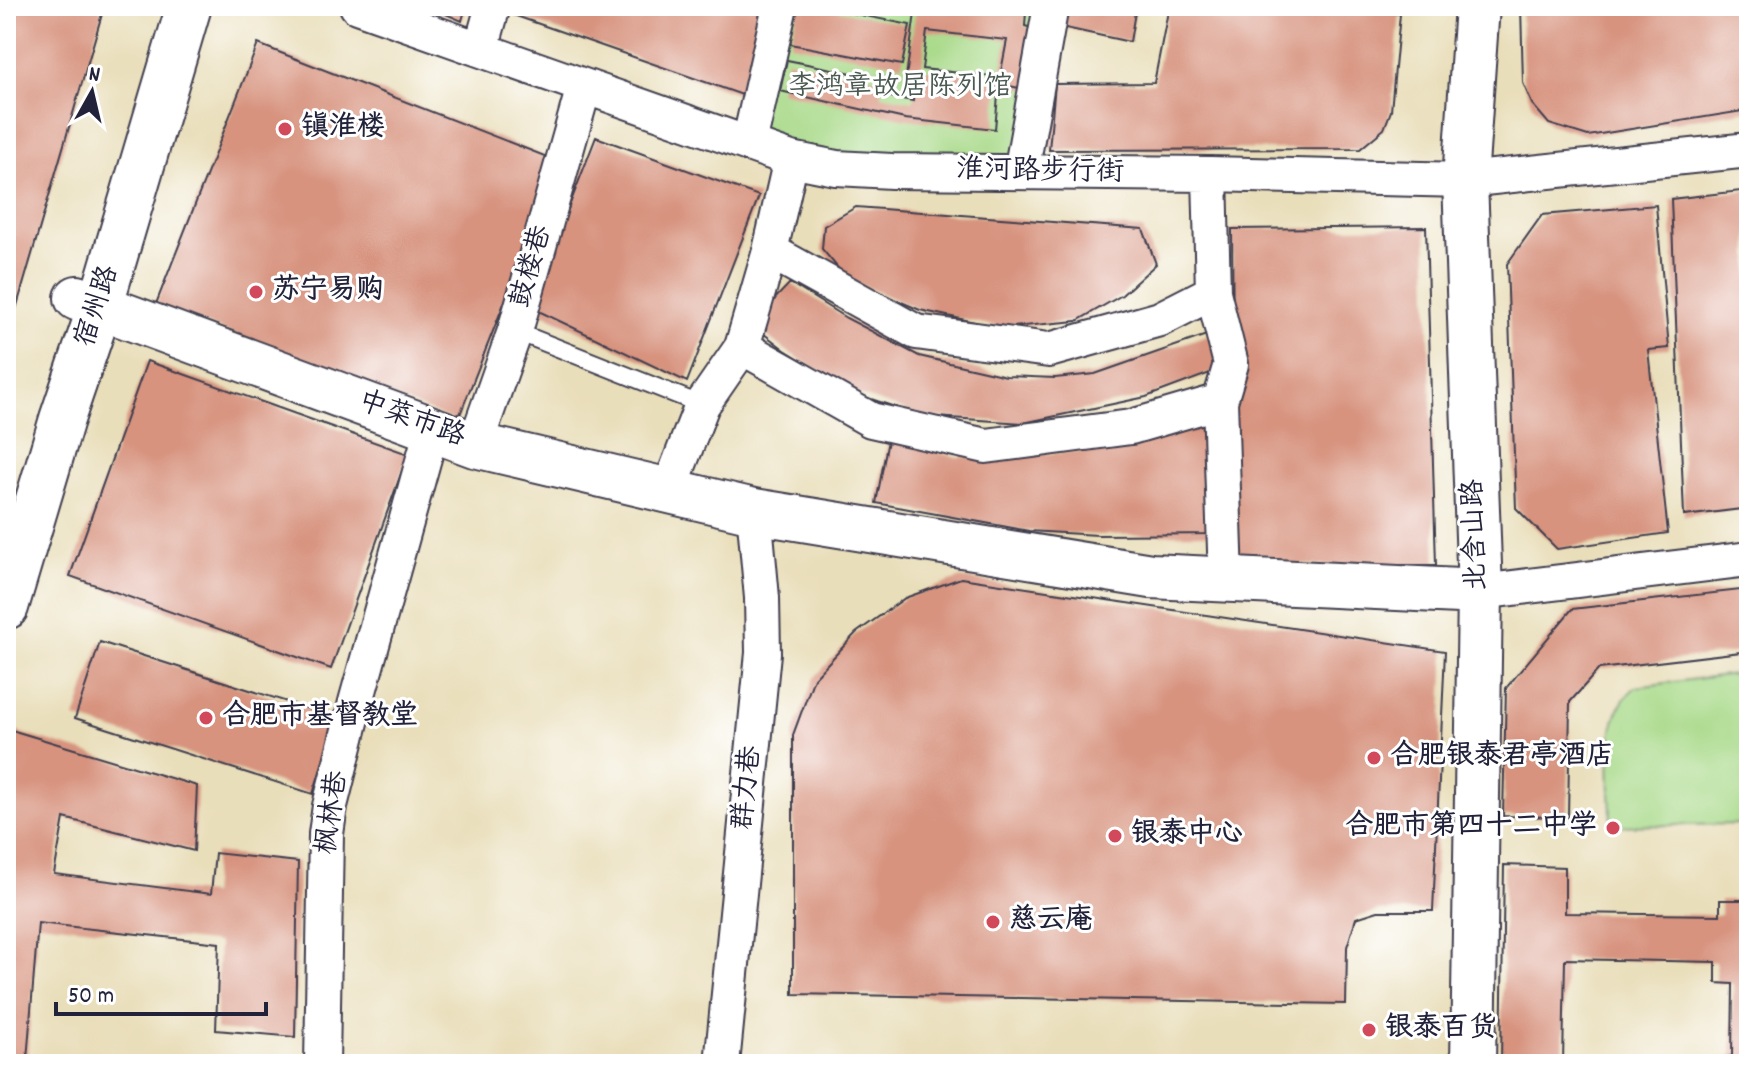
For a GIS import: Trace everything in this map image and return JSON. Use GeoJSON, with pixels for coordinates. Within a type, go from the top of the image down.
{"type":"FeatureCollection","features":[{"type":"Feature","properties":{"kind":"street","name":"宿州路"},"geometry":{"type":"LineString","coordinates":[[6,607],[62,419],[166,6]]}},
{"type":"Feature","properties":{"kind":"street","name":"宿州路"},"geometry":{"type":"LineString","coordinates":[[6,534],[89,302],[189,6]]}},
{"type":"Feature","properties":{"kind":"street","name":"淮河路步行街"},"geometry":{"type":"LineString","coordinates":[[357,6],[791,159],[836,168],[1465,180],[1749,150]]}},
{"type":"Feature","properties":{"kind":"street"},"geometry":{"type":"LineString","coordinates":[[481,49],[493,6]]}},
{"type":"Feature","properties":{"kind":"street"},"geometry":{"type":"LineString","coordinates":[[749,144],[780,6]]}},
{"type":"Feature","properties":{"kind":"street"},"geometry":{"type":"LineString","coordinates":[[1021,172],[1051,6]]}},
{"type":"Feature","properties":{"kind":"street","name":"北含山路"},"geometry":{"type":"LineString","coordinates":[[1473,1064],[1480,592],[1465,180],[1477,6]]}},
{"type":"Feature","properties":{"kind":"street","name":"鼓楼巷"},"geometry":{"type":"LineString","coordinates":[[475,445],[515,331],[584,87]]}},
{"type":"Feature","properties":{"kind":"street"},"geometry":{"type":"LineString","coordinates":[[669,490],[702,405],[742,347],[770,251],[791,159]]}},
{"type":"Feature","properties":{"kind":"street"},"geometry":{"type":"LineString","coordinates":[[1210,174],[1213,292],[1231,364],[1220,401],[1226,580]]}},
{"type":"Feature","properties":{"kind":"street"},"geometry":{"type":"LineString","coordinates":[[770,251],[916,332],[1049,350],[1160,319],[1213,292]]}},
{"type":"Feature","properties":{"kind":"street","name":"中菜市路"},"geometry":{"type":"LineString","coordinates":[[89,302],[475,445],[754,511],[1151,576],[1480,592]]}},
{"type":"Feature","properties":{"kind":"street"},"geometry":{"type":"LineString","coordinates":[[742,347],[871,420],[986,446],[1131,427],[1220,401]]}},
{"type":"Feature","properties":{"kind":"street","name":"枫林巷"},"geometry":{"type":"LineString","coordinates":[[322,1064],[326,834],[330,806],[432,429]]}},
{"type":"Feature","properties":{"kind":"street","name":"群力巷"},"geometry":{"type":"LineString","coordinates":[[722,1064],[763,653],[762,598],[754,511]]}},
{"type":"Feature","properties":{"kind":"street"},"geometry":{"type":"LineString","coordinates":[[1480,592],[1749,559]]}},
{"type":"Feature","properties":{"kind":"lane"},"geometry":{"type":"LineString","coordinates":[[515,331],[702,405]]}},
{"type":"Feature","properties":{"kind":"green space","name":"李鸿章故居陈列馆"},"geometry":{"type":"Polygon","coordinates":[[[780,6],[1051,6],[1021,172],[749,144],[780,6]]]}},
{"type":"Feature","properties":{"kind":"green space"},"geometry":{"type":"Polygon","coordinates":[[[1749,672],[1749,824],[1611,826],[1610,752],[1616,715],[1624,700],[1636,687],[1749,672]]]}},
{"type":"Feature","properties":{"kind":"building"},"geometry":{"type":"Polygon","coordinates":[[[6,6],[100,6],[102,14],[7,340],[6,6]]]}},
{"type":"Feature","properties":{"kind":"building"},"geometry":{"type":"Polygon","coordinates":[[[427,6],[466,6],[462,21],[427,6]]]}},
{"type":"Feature","properties":{"kind":"building"},"geometry":{"type":"Polygon","coordinates":[[[503,6],[768,6],[748,97],[502,11],[503,6]]]}},
{"type":"Feature","properties":{"kind":"building"},"geometry":{"type":"Polygon","coordinates":[[[798,6],[817,6],[910,25],[902,65],[790,44],[798,6]]]}},
{"type":"Feature","properties":{"kind":"building"},"geometry":{"type":"Polygon","coordinates":[[[916,6],[1045,6],[1044,15],[1026,12],[1025,26],[1038,30],[1030,90],[999,84],[995,129],[905,119],[780,91],[787,60],[882,79],[881,95],[913,101],[915,81],[906,77],[916,6]],[[927,31],[922,69],[1000,77],[1007,40],[927,31]]]}},
{"type":"Feature","properties":{"kind":"building"},"geometry":{"type":"Polygon","coordinates":[[[1065,6],[1136,6],[1130,42],[1061,27],[1065,6]]]}},
{"type":"Feature","properties":{"kind":"building"},"geometry":{"type":"Polygon","coordinates":[[[1169,6],[1347,6],[1400,14],[1391,111],[1384,129],[1360,149],[1049,150],[1055,84],[1154,83],[1169,6]]]}},
{"type":"Feature","properties":{"kind":"building"},"geometry":{"type":"Polygon","coordinates":[[[1521,6],[1749,6],[1749,110],[1588,136],[1549,124],[1532,104],[1523,83],[1521,6]]]}},
{"type":"Feature","properties":{"kind":"building"},"geometry":{"type":"Polygon","coordinates":[[[258,44],[560,162],[457,422],[156,304],[258,44]]]}},
{"type":"Feature","properties":{"kind":"building"},"geometry":{"type":"Polygon","coordinates":[[[596,137],[759,196],[687,382],[530,307],[596,137]]]}},
{"type":"Feature","properties":{"kind":"building"},"geometry":{"type":"Polygon","coordinates":[[[1749,190],[1749,508],[1684,516],[1671,199],[1749,190]]]}},
{"type":"Feature","properties":{"kind":"building"},"geometry":{"type":"Polygon","coordinates":[[[1656,205],[1669,348],[1648,350],[1668,533],[1557,549],[1516,508],[1507,264],[1542,215],[1656,205]]]}},
{"type":"Feature","properties":{"kind":"building"},"geometry":{"type":"Polygon","coordinates":[[[856,207],[1143,229],[1156,264],[1122,295],[1077,321],[1002,328],[920,310],[847,279],[822,249],[824,226],[856,207]]]}},
{"type":"Feature","properties":{"kind":"building"},"geometry":{"type":"Polygon","coordinates":[[[1426,227],[1436,565],[1235,565],[1232,229],[1426,227]]]}},
{"type":"Feature","properties":{"kind":"building"},"geometry":{"type":"Polygon","coordinates":[[[790,283],[846,318],[919,356],[1006,376],[1055,378],[1095,374],[1218,331],[1229,366],[1146,397],[1023,423],[922,416],[856,394],[785,350],[751,324],[790,283]]]}},
{"type":"Feature","properties":{"kind":"building"},"geometry":{"type":"Polygon","coordinates":[[[147,361],[408,454],[331,669],[70,576],[147,361]]]}},
{"type":"Feature","properties":{"kind":"building"},"geometry":{"type":"Polygon","coordinates":[[[1203,418],[1217,534],[1098,535],[1029,531],[876,503],[888,440],[957,457],[1045,454],[1093,450],[1203,418]]]}},
{"type":"Feature","properties":{"kind":"building","name":"银泰中心"},"geometry":{"type":"Polygon","coordinates":[[[961,578],[1445,651],[1433,911],[1378,911],[1356,918],[1347,947],[1346,1004],[793,994],[793,735],[814,678],[856,633],[905,598],[961,578]]]}},
{"type":"Feature","properties":{"kind":"building"},"geometry":{"type":"Polygon","coordinates":[[[1749,589],[1749,651],[1599,669],[1570,702],[1568,817],[1503,816],[1506,688],[1572,609],[1749,589]]]}},
{"type":"Feature","properties":{"kind":"building","name":"合肥市基督教堂"},"geometry":{"type":"Polygon","coordinates":[[[100,642],[337,718],[313,794],[75,718],[100,642]]]}},
{"type":"Feature","properties":{"kind":"building"},"geometry":{"type":"Polygon","coordinates":[[[8,729],[197,786],[194,851],[64,818],[54,874],[211,894],[215,853],[298,862],[295,1037],[216,1030],[219,943],[38,923],[27,1060],[50,1064],[6,1064],[8,729]]]}},
{"type":"Feature","properties":{"kind":"building"},"geometry":{"type":"Polygon","coordinates":[[[1504,865],[1565,867],[1565,913],[1720,915],[1720,900],[1749,900],[1749,1064],[1716,1064],[1717,1059],[1732,1056],[1733,984],[1716,983],[1716,962],[1565,959],[1563,1064],[1501,1064],[1504,865]]]}},
{"type":"Feature","properties":{"kind":"place","name":"镇淮楼"},"geometry":{"type":"Point","coordinates":[285,129]}},
{"type":"Feature","properties":{"kind":"place","name":"苏宁易购"},"geometry":{"type":"Point","coordinates":[256,292]}},
{"type":"Feature","properties":{"kind":"place","name":"合肥市基督教堂"},"geometry":{"type":"Point","coordinates":[206,718]}},
{"type":"Feature","properties":{"kind":"place","name":"合肥银泰君亭酒店"},"geometry":{"type":"Point","coordinates":[1374,758]}},
{"type":"Feature","properties":{"kind":"place","name":"合肥市第四十二中学"},"geometry":{"type":"Point","coordinates":[1613,828]}},
{"type":"Feature","properties":{"kind":"place","name":"银泰中心"},"geometry":{"type":"Point","coordinates":[1115,836]}},
{"type":"Feature","properties":{"kind":"place","name":"慈云庵"},"geometry":{"type":"Point","coordinates":[993,922]}},
{"type":"Feature","properties":{"kind":"place","name":"银泰百货"},"geometry":{"type":"Point","coordinates":[1369,1030]}}]}
